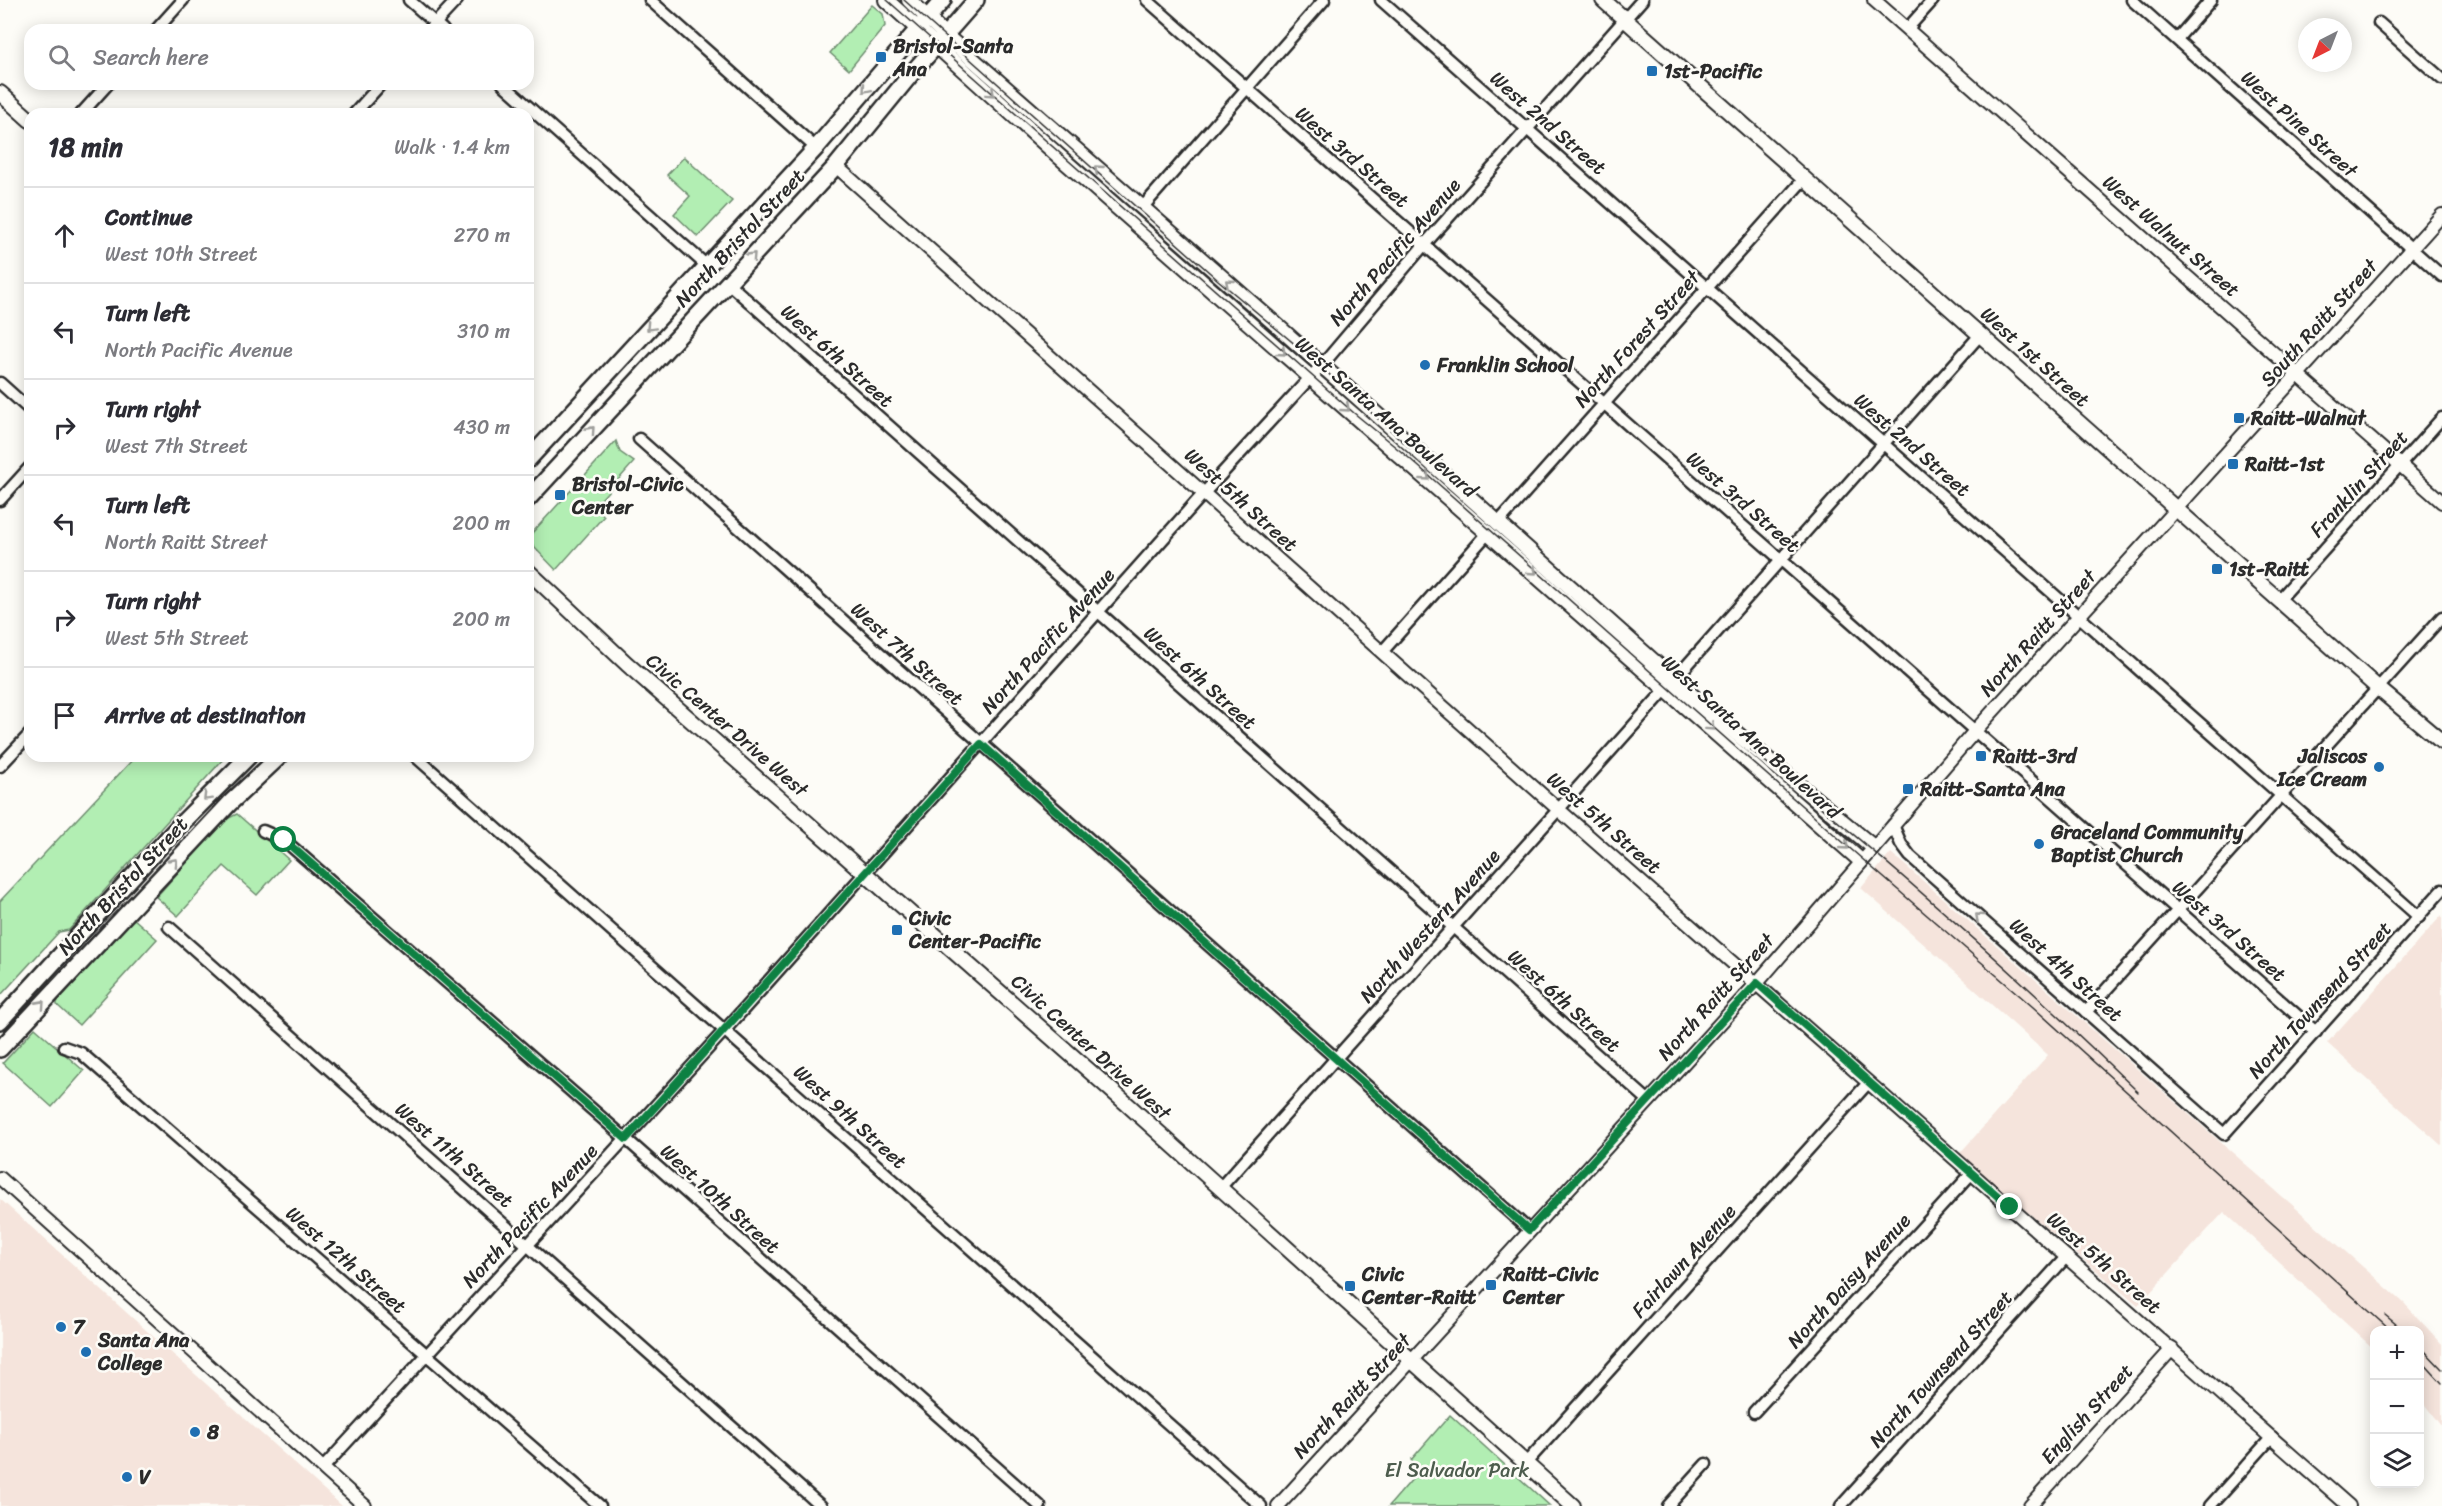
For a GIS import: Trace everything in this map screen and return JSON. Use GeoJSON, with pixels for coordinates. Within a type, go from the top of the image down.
{"type":"FeatureCollection","features":[{"type":"Feature","properties":{"kind":"main road","name":"West Santa Ana Boulevard"},"geometry":{"type":"LineString","coordinates":[[886,0],[923,23],[1061,158],[1311,377],[1493,528],[1671,684],[1861,861]]}},
{"type":"Feature","properties":{"kind":"main road","name":"West Santa Ana Boulevard"},"geometry":{"type":"LineString","coordinates":[[909,0],[923,23]]}},
{"type":"Feature","properties":{"kind":"main road","name":"North Bristol Street"},"geometry":{"type":"LineString","coordinates":[[534,453],[816,148],[943,0]]}},
{"type":"Feature","properties":{"kind":"main road","name":"North Bristol Street"},"geometry":{"type":"LineString","coordinates":[[534,493],[836,166],[976,0]]}},
{"type":"Feature","properties":{"kind":"main road","name":"West 1st Street"},"geometry":{"type":"LineString","coordinates":[[1603,0],[2379,689],[2442,742]]}},
{"type":"Feature","properties":{"kind":"main road","name":"West Santa Ana Boulevard"},"geometry":{"type":"LineString","coordinates":[[941,40],[1142,208],[1321,365],[1493,528]]}},
{"type":"Feature","properties":{"kind":"main road"},"geometry":{"type":"LineString","coordinates":[[0,93],[24,115]]}},
{"type":"Feature","properties":{"kind":"main road","name":"Civic Center Drive West"},"geometry":{"type":"LineString","coordinates":[[534,577],[627,664],[1127,1104],[1573,1506]]}},
{"type":"Feature","properties":{"kind":"main road","name":"West Santa Ana Boulevard"},"geometry":{"type":"LineString","coordinates":[[1671,684],[1873,847]]}},
{"type":"Feature","properties":{"kind":"main road","name":"North Bristol Street"},"geometry":{"type":"LineString","coordinates":[[0,1021],[177,828],[243,762]]}},
{"type":"Feature","properties":{"kind":"main road","name":"North Bristol Street"},"geometry":{"type":"LineString","coordinates":[[0,1049],[230,802],[273,762]]}},
{"type":"Feature","properties":{"kind":"street"},"geometry":{"type":"LineString","coordinates":[[161,24],[183,0]]}},
{"type":"Feature","properties":{"kind":"street"},"geometry":{"type":"LineString","coordinates":[[409,0],[432,24]]}},
{"type":"Feature","properties":{"kind":"street"},"geometry":{"type":"LineString","coordinates":[[439,24],[457,0]]}},
{"type":"Feature","properties":{"kind":"street"},"geometry":{"type":"LineString","coordinates":[[650,0],[816,148]]}},
{"type":"Feature","properties":{"kind":"street","name":"West 3rd Street"},"geometry":{"type":"LineString","coordinates":[[1147,0],[2316,1032]]}},
{"type":"Feature","properties":{"kind":"street"},"geometry":{"type":"LineString","coordinates":[[1142,208],[1324,0]]}},
{"type":"Feature","properties":{"kind":"street","name":"West 2nd Street"},"geometry":{"type":"LineString","coordinates":[[1381,0],[2419,917]]}},
{"type":"Feature","properties":{"kind":"street","name":"North Pacific Avenue"},"geometry":{"type":"LineString","coordinates":[[323,1468],[725,1030],[1204,493],[1311,377],[1424,245],[1642,0]]}},
{"type":"Feature","properties":{"kind":"street","name":"West Walnut Street"},"geometry":{"type":"LineString","coordinates":[[1874,0],[2442,502]]}},
{"type":"Feature","properties":{"kind":"street"},"geometry":{"type":"LineString","coordinates":[[1907,29],[1933,0]]}},
{"type":"Feature","properties":{"kind":"street","name":"West Pine Street"},"geometry":{"type":"LineString","coordinates":[[2132,0],[2442,276]]}},
{"type":"Feature","properties":{"kind":"street"},"geometry":{"type":"LineString","coordinates":[[2177,39],[2211,0]]}},
{"type":"Feature","properties":{"kind":"street"},"geometry":{"type":"LineString","coordinates":[[2379,23],[2442,79]]}},
{"type":"Feature","properties":{"kind":"street"},"geometry":{"type":"LineString","coordinates":[[86,108],[103,90]]}},
{"type":"Feature","properties":{"kind":"street"},"geometry":{"type":"LineString","coordinates":[[359,108],[376,90]]}},
{"type":"Feature","properties":{"kind":"street"},"geometry":{"type":"LineString","coordinates":[[510,90],[530,108]]}},
{"type":"Feature","properties":{"kind":"street"},"geometry":{"type":"LineString","coordinates":[[534,112],[707,266]]}},
{"type":"Feature","properties":{"kind":"street","name":"West 5th Street"},"geometry":{"type":"LineString","coordinates":[[836,166],[1558,809],[2349,1506]]}},
{"type":"Feature","properties":{"kind":"street","name":"North Forest Street"},"geometry":{"type":"LineString","coordinates":[[1382,652],[1804,179]]}},
{"type":"Feature","properties":{"kind":"street","name":"South Raitt Street"},"geometry":{"type":"LineString","coordinates":[[2176,509],[2442,215]]}},
{"type":"Feature","properties":{"kind":"street","name":"West 6th Street"},"geometry":{"type":"LineString","coordinates":[[728,283],[1648,1101]]}},
{"type":"Feature","properties":{"kind":"street","name":"North Western Avenue"},"geometry":{"type":"LineString","coordinates":[[1219,1189],[1980,335]]}},
{"type":"Feature","properties":{"kind":"street"},"geometry":{"type":"LineString","coordinates":[[0,383],[24,405]]}},
{"type":"Feature","properties":{"kind":"street","name":"Franklin Street"},"geometry":{"type":"LineString","coordinates":[[2279,600],[2442,418]]}},
{"type":"Feature","properties":{"kind":"street","name":"West 7th Street"},"geometry":{"type":"LineString","coordinates":[[639,439],[1529,1230]]}},
{"type":"Feature","properties":{"kind":"street"},"geometry":{"type":"LineString","coordinates":[[0,500],[24,474]]}},
{"type":"Feature","properties":{"kind":"street","name":"North Raitt Street"},"geometry":{"type":"LineString","coordinates":[[1278,1506],[1757,983],[1975,731],[2176,509]]}},
{"type":"Feature","properties":{"kind":"street"},"geometry":{"type":"LineString","coordinates":[[2086,1012],[2379,689],[2442,616]]}},
{"type":"Feature","properties":{"kind":"street"},"geometry":{"type":"LineString","coordinates":[[0,766],[24,740]]}},
{"type":"Feature","properties":{"kind":"street","name":"West 9th Street"},"geometry":{"type":"LineString","coordinates":[[422,762],[1261,1506]]}},
{"type":"Feature","properties":{"kind":"street","name":"West 4th Street"},"geometry":{"type":"LineString","coordinates":[[1893,825],[1899,842],[1910,856],[2224,1134]]}},
{"type":"Feature","properties":{"kind":"street","name":"West 10th Street"},"geometry":{"type":"LineString","coordinates":[[263,831],[284,840],[1040,1506]]}},
{"type":"Feature","properties":{"kind":"street","name":"North Townsend Street"},"geometry":{"type":"LineString","coordinates":[[2224,1134],[2442,890]]}},
{"type":"Feature","properties":{"kind":"street","name":"West 11th Street"},"geometry":{"type":"LineString","coordinates":[[169,927],[821,1506]]}},
{"type":"Feature","properties":{"kind":"street","name":"West 12th Street"},"geometry":{"type":"LineString","coordinates":[[64,1047],[81,1053],[600,1506]]}},
{"type":"Feature","properties":{"kind":"street","name":"Fairlawn Avenue"},"geometry":{"type":"LineString","coordinates":[[1526,1463],[1869,1083]]}},
{"type":"Feature","properties":{"kind":"street","name":"North Daisy Avenue"},"geometry":{"type":"LineString","coordinates":[[1754,1412],[1971,1174]]}},
{"type":"Feature","properties":{"kind":"street"},"geometry":{"type":"LineString","coordinates":[[0,1178],[365,1506]]}},
{"type":"Feature","properties":{"kind":"street","name":"North Townsend Street"},"geometry":{"type":"LineString","coordinates":[[1841,1506],[2067,1256]]}},
{"type":"Feature","properties":{"kind":"street","name":"English Street"},"geometry":{"type":"LineString","coordinates":[[2030,1506],[2172,1349]]}},
{"type":"Feature","properties":{"kind":"street"},"geometry":{"type":"LineString","coordinates":[[2210,1506],[2272,1437]]}},
{"type":"Feature","properties":{"kind":"street"},"geometry":{"type":"LineString","coordinates":[[1668,1506],[1706,1464]]}},
{"type":"Feature","properties":{"kind":"shaded area"},"geometry":{"type":"Polygon","coordinates":[[[1891,853],[2404,1303],[2442,1344],[2442,1426],[2424,1402],[2424,1326],[2370,1326],[2370,1345],[2224,1212],[2138,1306],[1959,1154],[2048,1055],[1861,888],[1891,853]]]}},
{"type":"Feature","properties":{"kind":"shaded area"},"geometry":{"type":"Polygon","coordinates":[[[2442,915],[2442,1144],[2441,1145],[2327,1043],[2442,915]]]}},
{"type":"Feature","properties":{"kind":"shaded area","name":"Santa Ana College"},"geometry":{"type":"Polygon","coordinates":[[[0,1199],[342,1506],[0,1506],[0,1199]]]}},
{"type":"Feature","properties":{"kind":"green space"},"geometry":{"type":"Polygon","coordinates":[[[872,5],[883,14],[885,26],[849,70],[830,53],[872,5]]]}},
{"type":"Feature","properties":{"kind":"green space"},"geometry":{"type":"Polygon","coordinates":[[[684,157],[732,201],[698,237],[674,214],[690,196],[667,175],[684,157]]]}},
{"type":"Feature","properties":{"kind":"green space"},"geometry":{"type":"Polygon","coordinates":[[[616,441],[620,452],[634,462],[595,506],[604,516],[556,570],[534,547],[534,531],[616,441]]]}},
{"type":"Feature","properties":{"kind":"green space"},"geometry":{"type":"Polygon","coordinates":[[[130,762],[221,762],[69,930],[59,932],[0,996],[0,901],[130,762]]]}},
{"type":"Feature","properties":{"kind":"green space"},"geometry":{"type":"Polygon","coordinates":[[[237,814],[289,860],[257,895],[224,866],[178,916],[156,897],[225,820],[237,814]]]}},
{"type":"Feature","properties":{"kind":"green space"},"geometry":{"type":"Polygon","coordinates":[[[133,918],[157,939],[79,1025],[57,1005],[57,1002],[133,918]]]}},
{"type":"Feature","properties":{"kind":"green space"},"geometry":{"type":"Polygon","coordinates":[[[35,1028],[84,1071],[52,1107],[3,1063],[35,1028]]]}},
{"type":"Feature","properties":{"kind":"green space","name":"El Salvador Park"},"geometry":{"type":"Polygon","coordinates":[[[1450,1415],[1550,1506],[1389,1506],[1421,1469],[1411,1460],[1450,1415]]]}},
{"type":"Feature","properties":{"kind":"tram line"},"geometry":{"type":"LineString","coordinates":[[887,0],[1354,413],[1409,458],[2033,1007],[2386,1326]]}},
{"type":"Feature","properties":{"kind":"tram line"},"geometry":{"type":"LineString","coordinates":[[904,0],[1218,280],[1309,356],[1410,448]]}},
{"type":"Feature","properties":{"kind":"tram line"},"geometry":{"type":"LineString","coordinates":[[1751,750],[1949,916],[2138,1092]]}},
{"type":"Feature","properties":{"kind":"tram line"},"geometry":{"type":"LineString","coordinates":[[2385,1315],[2398,1326]]}},
{"type":"Feature","properties":{"kind":"tram line"},"geometry":{"type":"LineString","coordinates":[[2424,1350],[2442,1369]]}},
{"type":"Feature","properties":{"kind":"tram line"},"geometry":{"type":"LineString","coordinates":[[2424,1363],[2442,1383]]}},
{"type":"Feature","properties":{"kind":"place","name":"Bristol-Santa Ana"},"geometry":{"type":"Point","coordinates":[881,57]}},
{"type":"Feature","properties":{"kind":"place","name":"1st-Pacific"},"geometry":{"type":"Point","coordinates":[1652,71]}},
{"type":"Feature","properties":{"kind":"place","name":"Franklin School"},"geometry":{"type":"Point","coordinates":[1425,365]}},
{"type":"Feature","properties":{"kind":"place","name":"Raitt-Walnut"},"geometry":{"type":"Point","coordinates":[2239,418]}},
{"type":"Feature","properties":{"kind":"place","name":"Raitt-1st"},"geometry":{"type":"Point","coordinates":[2233,464]}},
{"type":"Feature","properties":{"kind":"place","name":"Bristol-Civic Center"},"geometry":{"type":"Point","coordinates":[560,495]}},
{"type":"Feature","properties":{"kind":"place","name":"1st-Raitt"},"geometry":{"type":"Point","coordinates":[2217,569]}},
{"type":"Feature","properties":{"kind":"place","name":"Raitt-3rd"},"geometry":{"type":"Point","coordinates":[1981,756]}},
{"type":"Feature","properties":{"kind":"place","name":"Jaliscos Ice Cream"},"geometry":{"type":"Point","coordinates":[2379,767]}},
{"type":"Feature","properties":{"kind":"place","name":"Raitt-Santa Ana"},"geometry":{"type":"Point","coordinates":[1908,789]}},
{"type":"Feature","properties":{"kind":"place","name":"Graceland Community Baptist Church"},"geometry":{"type":"Point","coordinates":[2039,844]}},
{"type":"Feature","properties":{"kind":"place","name":"Civic Center-Pacific"},"geometry":{"type":"Point","coordinates":[897,930]}},
{"type":"Feature","properties":{"kind":"place","name":"Raitt-Civic Center"},"geometry":{"type":"Point","coordinates":[1491,1285]}},
{"type":"Feature","properties":{"kind":"place","name":"Civic Center-Raitt"},"geometry":{"type":"Point","coordinates":[1350,1286]}},
{"type":"Feature","properties":{"kind":"place","name":"7"},"geometry":{"type":"Point","coordinates":[61,1327]}},
{"type":"Feature","properties":{"kind":"place","name":"Santa Ana College"},"geometry":{"type":"Point","coordinates":[86,1352]}},
{"type":"Feature","properties":{"kind":"place","name":"8"},"geometry":{"type":"Point","coordinates":[195,1432]}},
{"type":"Feature","properties":{"kind":"place","name":"V"},"geometry":{"type":"Point","coordinates":[127,1477]}},
{"type":"Feature","properties":{"kind":"route"},"geometry":{"type":"LineString","coordinates":[[284,840],[626,1139],[981,744],[1529,1230],[1757,983],[2010,1207]]}}]}
